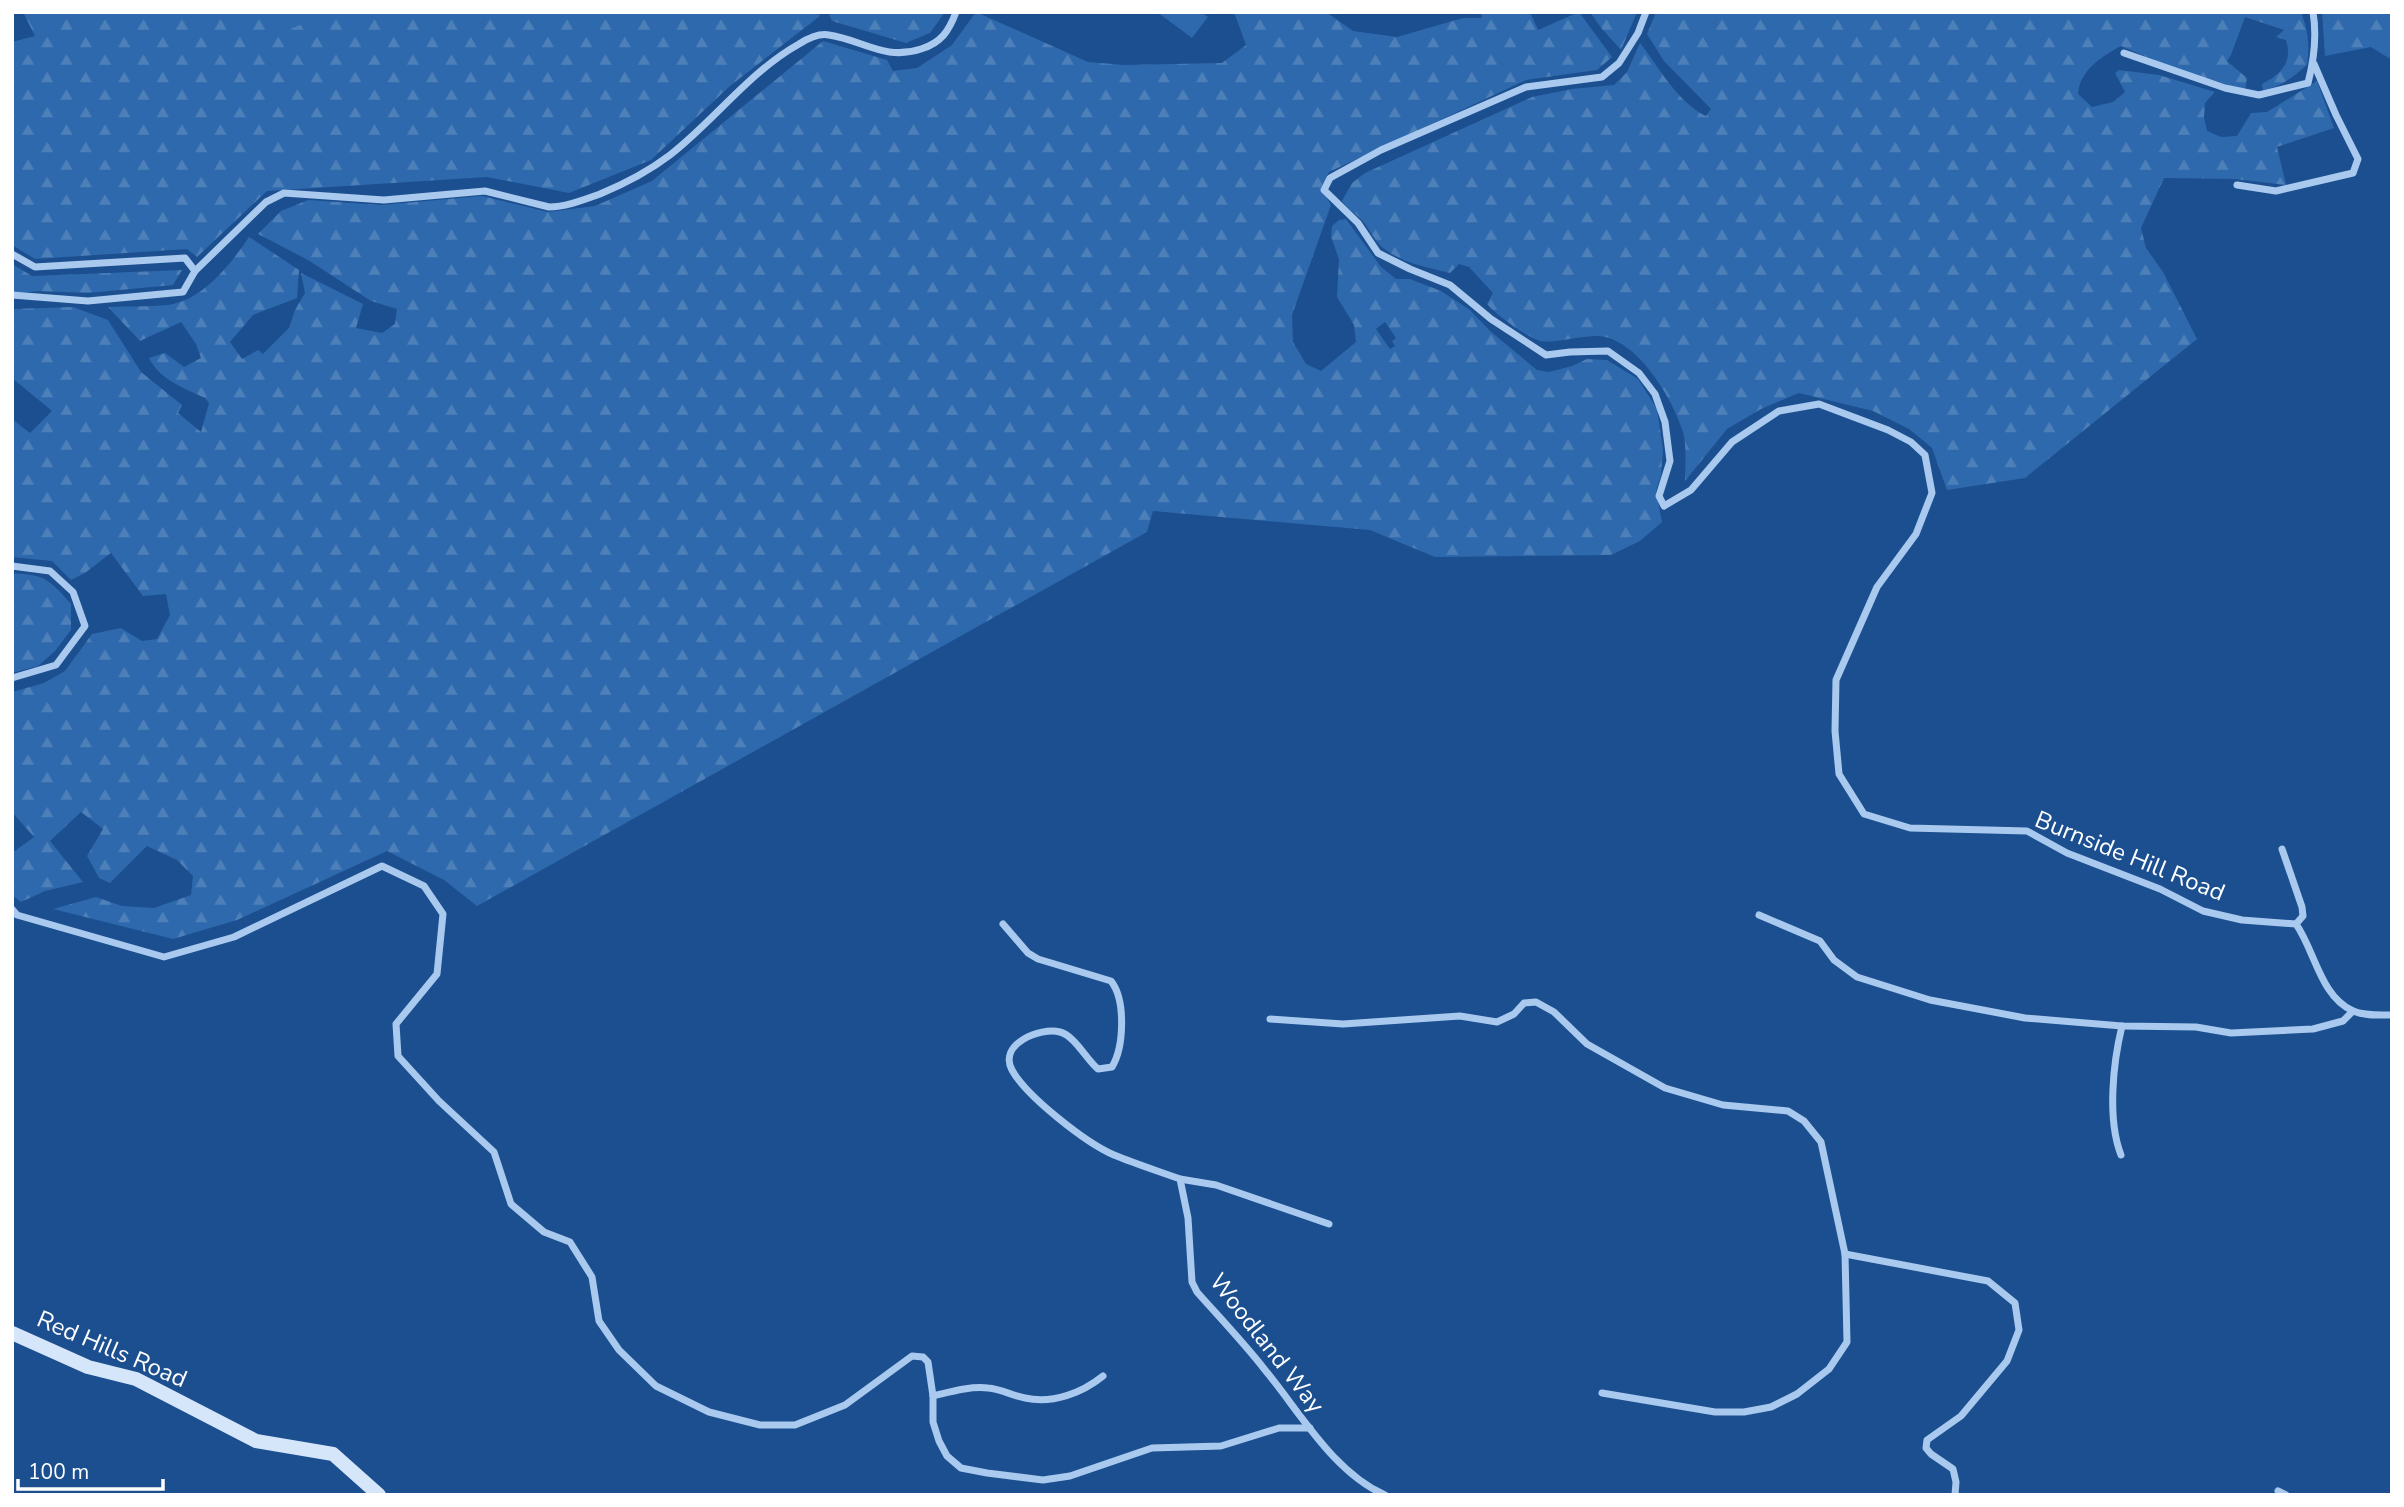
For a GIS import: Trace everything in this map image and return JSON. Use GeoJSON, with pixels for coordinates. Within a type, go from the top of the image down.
{"type":"FeatureCollection","features":[{"type":"Feature","properties":{"kind":"main road","name":"Red Hills Road"},"geometry":{"type":"LineString","coordinates":[[12,1333],[88,1367],[136,1379],[256,1441],[332,1454],[379,1495]]}},
{"type":"Feature","properties":{"kind":"street"},"geometry":{"type":"LineString","coordinates":[[12,295],[88,301],[183,292],[195,271],[266,202],[284,194],[384,200],[485,191],[549,207],[590,198],[616,188],[671,155],[750,82],[799,44],[816,35],[828,34],[888,53],[907,54],[939,41],[956,12]]}},
{"type":"Feature","properties":{"kind":"street","name":"Burnside Hill Road"},"geometry":{"type":"LineString","coordinates":[[1646,12],[1638,33],[1619,63],[1602,77],[1526,87],[1381,150],[1329,178],[1324,190],[1358,223],[1378,253],[1410,270],[1450,285],[1491,319],[1546,355],[1608,351],[1639,373],[1655,394],[1665,422],[1670,461],[1659,496],[1664,506],[1691,489],[1732,442],[1779,411],[1819,404],[1888,430],[1911,442],[1925,455],[1932,493],[1916,534],[1877,587],[1836,680],[1835,731],[1839,774],[1864,814],[1910,828],[2027,831],[2067,853],[2160,889],[2203,911],[2242,920],[2296,924]]}},
{"type":"Feature","properties":{"kind":"street"},"geometry":{"type":"LineString","coordinates":[[2124,53],[2225,88],[2259,95],[2308,83],[2314,64],[2313,12]]}},
{"type":"Feature","properties":{"kind":"street"},"geometry":{"type":"LineString","coordinates":[[2237,185],[2276,191],[2353,173],[2358,159],[2314,64]]}},
{"type":"Feature","properties":{"kind":"street"},"geometry":{"type":"LineString","coordinates":[[12,254],[35,267],[185,258],[195,271]]}},
{"type":"Feature","properties":{"kind":"street"},"geometry":{"type":"LineString","coordinates":[[12,566],[50,571],[73,592],[85,625],[56,665],[12,678]]}},
{"type":"Feature","properties":{"kind":"street"},"geometry":{"type":"LineString","coordinates":[[2282,849],[2302,907],[2303,916],[2296,924],[2335,998],[2353,1011],[2369,1015],[2392,1015]]}},
{"type":"Feature","properties":{"kind":"street"},"geometry":{"type":"LineString","coordinates":[[12,909],[17,915],[164,957],[234,937],[382,866],[424,886],[443,914],[437,974],[396,1024],[398,1056],[439,1101],[494,1152],[511,1203],[544,1232],[570,1242],[592,1277],[599,1321],[619,1350],[656,1386],[709,1412],[760,1425],[795,1425],[845,1405],[912,1356],[923,1357],[928,1362],[933,1396],[933,1422],[947,1456],[961,1468],[1043,1480],[1070,1476],[1153,1448],[1221,1446],[1279,1428],[1310,1428]]}},
{"type":"Feature","properties":{"kind":"street"},"geometry":{"type":"LineString","coordinates":[[1759,915],[1820,940],[1834,960],[1857,978],[1918,996],[2025,1018],[2122,1026],[2196,1027],[2231,1033],[2313,1029],[2343,1021],[2353,1011]]}},
{"type":"Feature","properties":{"kind":"street"},"geometry":{"type":"LineString","coordinates":[[1003,924],[1028,953],[1062,968],[1105,978],[1116,988],[1121,998],[1118,1053],[1112,1067],[1098,1069],[1060,1032],[1051,1031],[1029,1037],[1015,1045],[1009,1054],[1011,1069],[1020,1082],[1052,1112],[1112,1154],[1180,1179],[1216,1185],[1329,1224]]}},
{"type":"Feature","properties":{"kind":"street"},"geometry":{"type":"LineString","coordinates":[[1270,1019],[1343,1024],[1460,1016],[1497,1022],[1514,1014],[1524,1003],[1536,1002],[1555,1012],[1587,1044],[1665,1088],[1723,1105],[1788,1111],[1804,1121],[1821,1142],[1845,1254],[1847,1342],[1829,1369],[1797,1394],[1771,1407],[1744,1412],[1715,1412],[1602,1393]]}},
{"type":"Feature","properties":{"kind":"street"},"geometry":{"type":"LineString","coordinates":[[2120,1154],[2114,1136],[2115,1053],[2122,1026]]}},
{"type":"Feature","properties":{"kind":"street","name":"Woodland Way"},"geometry":{"type":"LineString","coordinates":[[1180,1179],[1188,1218],[1192,1282],[1197,1292],[1350,1473],[1385,1495]]}},
{"type":"Feature","properties":{"kind":"street"},"geometry":{"type":"LineString","coordinates":[[1845,1254],[1988,1281],[2015,1303],[2019,1330],[2007,1361],[1961,1416],[1927,1440],[1926,1448],[1931,1454],[1953,1469],[1955,1495]]}},
{"type":"Feature","properties":{"kind":"street"},"geometry":{"type":"LineString","coordinates":[[933,1396],[987,1388],[1026,1399],[1043,1400],[1070,1395],[1090,1387],[1103,1376]]}},
{"type":"Feature","properties":{"kind":"green space"},"geometry":{"type":"Polygon","coordinates":[[[23,12],[818,12],[820,16],[730,86],[651,160],[569,193],[487,177],[267,191],[197,257],[187,249],[35,259],[12,245],[12,42],[35,36],[23,12]]]}},
{"type":"Feature","properties":{"kind":"green space"},"geometry":{"type":"Polygon","coordinates":[[[286,12],[314,12],[317,18],[293,28],[286,12]]]}},
{"type":"Feature","properties":{"kind":"green space"},"geometry":{"type":"Polygon","coordinates":[[[828,12],[945,12],[930,33],[906,43],[832,21],[828,12]]]}},
{"type":"Feature","properties":{"kind":"green space"},"geometry":{"type":"Polygon","coordinates":[[[976,12],[1088,62],[1124,65],[1222,63],[1246,45],[1234,12],[1326,12],[1353,31],[1397,37],[1463,18],[1482,18],[1481,12],[1530,12],[1538,30],[1579,12],[1612,57],[1597,70],[1526,80],[1329,172],[1321,188],[1331,205],[1292,315],[1293,342],[1306,364],[1321,371],[1356,342],[1354,325],[1337,297],[1339,259],[1331,237],[1332,226],[1339,220],[1346,219],[1381,267],[1396,279],[1410,279],[1441,291],[1470,310],[1490,331],[1537,370],[1549,372],[1587,359],[1607,360],[1638,379],[1657,409],[1663,450],[1661,475],[1656,491],[1662,522],[1640,541],[1611,555],[1435,557],[1370,530],[1153,511],[1147,532],[477,906],[444,880],[387,851],[237,920],[173,939],[53,909],[96,897],[122,906],[154,908],[191,895],[193,876],[177,860],[147,846],[110,883],[99,878],[87,856],[103,829],[81,812],[50,841],[83,882],[45,891],[21,902],[12,895],[12,853],[34,837],[12,812],[12,692],[44,683],[65,671],[92,634],[121,628],[142,641],[157,639],[170,615],[166,594],[143,596],[111,553],[71,580],[52,561],[12,557],[12,419],[30,433],[52,411],[12,378],[12,309],[73,307],[108,320],[141,372],[182,405],[178,413],[201,432],[209,403],[205,398],[166,378],[149,358],[165,353],[184,367],[201,358],[196,344],[181,322],[140,341],[108,307],[168,305],[181,302],[214,280],[249,237],[299,270],[297,298],[253,315],[230,342],[242,359],[258,350],[263,354],[289,328],[305,293],[301,273],[363,304],[356,328],[382,333],[395,324],[397,309],[371,301],[308,260],[258,234],[281,211],[308,200],[381,205],[482,196],[548,212],[595,206],[652,181],[823,41],[887,60],[893,71],[917,68],[952,45],[976,12]],[[1385,322],[1376,329],[1390,349],[1395,346],[1392,341],[1396,338],[1385,322]]]}},
{"type":"Feature","properties":{"kind":"green space"},"geometry":{"type":"Polygon","coordinates":[[[1157,12],[1201,12],[1208,17],[1192,38],[1157,12]]]}},
{"type":"Feature","properties":{"kind":"green space"},"geometry":{"type":"Polygon","coordinates":[[[1590,12],[1637,12],[1621,50],[1602,29],[1590,12]]]}},
{"type":"Feature","properties":{"kind":"green space"},"geometry":{"type":"Polygon","coordinates":[[[1656,12],[2301,12],[2308,38],[2307,65],[2276,87],[2263,90],[2262,84],[2284,67],[2288,55],[2286,40],[2276,37],[2284,30],[2245,17],[2227,61],[2247,78],[2245,90],[2172,68],[2121,46],[2087,71],[2078,94],[2092,107],[2113,102],[2125,92],[2115,73],[2119,70],[2159,75],[2215,92],[2205,103],[2204,117],[2207,131],[2221,137],[2237,136],[2251,113],[2267,112],[2317,81],[2334,128],[2277,147],[2286,185],[2235,179],[2164,178],[2141,228],[2146,248],[2163,272],[2197,339],[2025,478],[1947,490],[1932,448],[1909,429],[1873,411],[1799,393],[1761,409],[1727,429],[1685,481],[1685,444],[1678,418],[1651,372],[1626,347],[1612,339],[1598,336],[1552,341],[1535,339],[1512,325],[1487,304],[1493,293],[1469,267],[1459,264],[1450,273],[1397,257],[1379,244],[1362,220],[1342,201],[1352,183],[1365,173],[1532,97],[1572,89],[1614,85],[1627,72],[1640,43],[1677,93],[1706,116],[1711,109],[1664,61],[1647,34],[1656,12]]]}},
{"type":"Feature","properties":{"kind":"green space"},"geometry":{"type":"Polygon","coordinates":[[[2322,12],[2392,12],[2392,60],[2371,47],[2325,56],[2322,12]]]}},
{"type":"Feature","properties":{"kind":"green space"},"geometry":{"type":"Polygon","coordinates":[[[12,264],[32,276],[182,270],[173,285],[88,293],[38,291],[12,294],[12,264]]]}},
{"type":"Feature","properties":{"kind":"green space"},"geometry":{"type":"Polygon","coordinates":[[[12,573],[40,577],[57,589],[71,604],[71,630],[55,651],[38,666],[12,673],[12,573]]]}}]}
